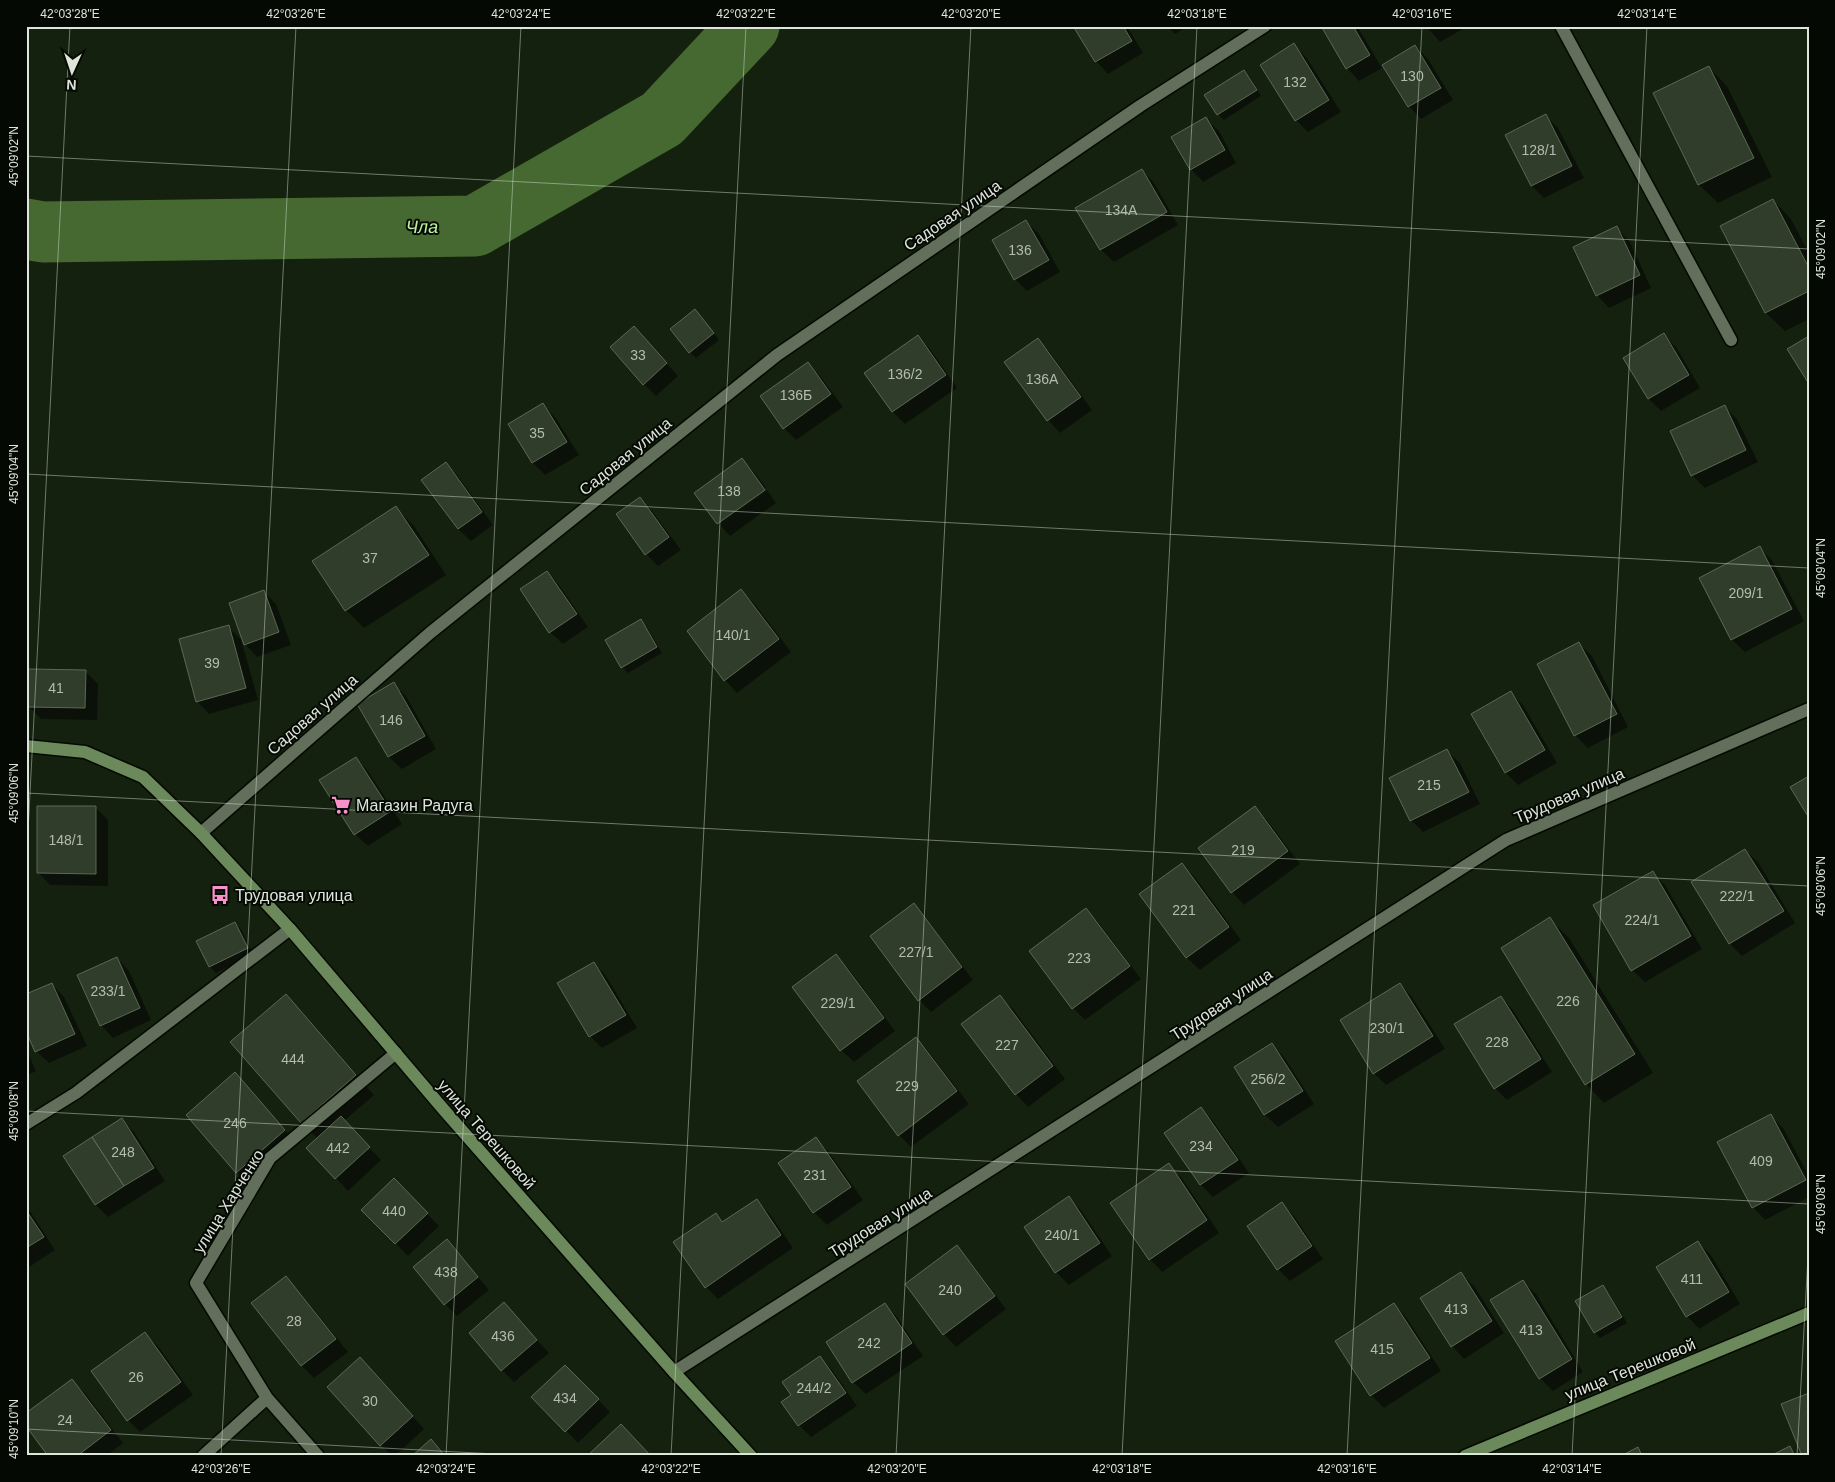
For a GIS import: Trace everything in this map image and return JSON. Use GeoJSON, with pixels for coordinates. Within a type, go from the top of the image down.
{"type":"FeatureCollection","features":[{"type":"Feature","properties":{"kind":"street","name":"Садовая улица"},"geometry":{"type":"LineString","coordinates":[[201,833],[430,633],[777,355],[1140,106],[1265,26]]}},
{"type":"Feature","properties":{"kind":"street"},"geometry":{"type":"LineString","coordinates":[[1561,26],[1731,340]]}},
{"type":"Feature","properties":{"kind":"street","name":"Трудовая улица"},"geometry":{"type":"LineString","coordinates":[[674,1372],[1506,840],[1809,708]]}},
{"type":"Feature","properties":{"kind":"street"},"geometry":{"type":"LineString","coordinates":[[26,746],[85,752],[143,776],[201,833]]}},
{"type":"Feature","properties":{"kind":"street","name":"улица Терешковой"},"geometry":{"type":"LineString","coordinates":[[201,833],[290,929],[674,1372],[750,1456]]}},
{"type":"Feature","properties":{"kind":"street"},"geometry":{"type":"LineString","coordinates":[[26,1124],[76,1093],[290,929]]}},
{"type":"Feature","properties":{"kind":"street","name":"улица Харченко"},"geometry":{"type":"LineString","coordinates":[[318,1456],[267,1398],[196,1283],[270,1158],[396,1053]]}},
{"type":"Feature","properties":{"kind":"street","name":"улица Терешковой"},"geometry":{"type":"LineString","coordinates":[[1464,1456],[1809,1313]]}},
{"type":"Feature","properties":{"kind":"street"},"geometry":{"type":"LineString","coordinates":[[203,1456],[267,1398]]}},
{"type":"Feature","properties":{"kind":"building"},"geometry":{"type":"Polygon","coordinates":[[[1073,26],[1123,26],[1132,41],[1095,62],[1073,26]]]}},
{"type":"Feature","properties":{"kind":"building"},"geometry":{"type":"Polygon","coordinates":[[[1321,26],[1353,26],[1370,55],[1346,69],[1321,26]]]}},
{"type":"Feature","properties":{"kind":"building"},"geometry":{"type":"Polygon","coordinates":[[[1294,43],[1329,100],[1295,121],[1260,65],[1294,43]]]}},
{"type":"Feature","properties":{"kind":"building"},"geometry":{"type":"Polygon","coordinates":[[[1415,45],[1441,88],[1408,107],[1382,65],[1415,45]]]}},
{"type":"Feature","properties":{"kind":"building"},"geometry":{"type":"Polygon","coordinates":[[[1709,66],[1754,158],[1698,185],[1653,93],[1709,66]]]}},
{"type":"Feature","properties":{"kind":"building"},"geometry":{"type":"Polygon","coordinates":[[[1244,70],[1257,90],[1217,115],[1204,95],[1244,70]]]}},
{"type":"Feature","properties":{"kind":"building"},"geometry":{"type":"Polygon","coordinates":[[[1546,114],[1572,166],[1531,186],[1505,135],[1546,114]]]}},
{"type":"Feature","properties":{"kind":"building"},"geometry":{"type":"Polygon","coordinates":[[[1206,117],[1225,150],[1190,170],[1171,137],[1206,117]]]}},
{"type":"Feature","properties":{"kind":"building"},"geometry":{"type":"Polygon","coordinates":[[[1142,169],[1167,212],[1100,250],[1075,208],[1142,169]]]}},
{"type":"Feature","properties":{"kind":"building"},"geometry":{"type":"Polygon","coordinates":[[[1773,199],[1809,268],[1809,291],[1765,313],[1720,226],[1773,199]]]}},
{"type":"Feature","properties":{"kind":"building"},"geometry":{"type":"Polygon","coordinates":[[[1026,220],[1049,260],[1014,280],[992,240],[1026,220]]]}},
{"type":"Feature","properties":{"kind":"building"},"geometry":{"type":"Polygon","coordinates":[[[1617,226],[1640,275],[1596,296],[1573,247],[1617,226]]]}},
{"type":"Feature","properties":{"kind":"building"},"geometry":{"type":"Polygon","coordinates":[[[695,309],[714,333],[689,353],[670,329],[695,309]]]}},
{"type":"Feature","properties":{"kind":"building"},"geometry":{"type":"Polygon","coordinates":[[[634,326],[667,363],[643,385],[610,347],[634,326]]]}},
{"type":"Feature","properties":{"kind":"building"},"geometry":{"type":"Polygon","coordinates":[[[1664,333],[1689,375],[1648,399],[1623,358],[1664,333]]]}},
{"type":"Feature","properties":{"kind":"building"},"geometry":{"type":"Polygon","coordinates":[[[918,335],[946,375],[892,412],[864,373],[918,335]]]}},
{"type":"Feature","properties":{"kind":"building"},"geometry":{"type":"Polygon","coordinates":[[[1809,336],[1809,384],[1787,349],[1809,336]]]}},
{"type":"Feature","properties":{"kind":"building"},"geometry":{"type":"Polygon","coordinates":[[[1038,338],[1081,397],[1047,421],[1004,362],[1038,338]]]}},
{"type":"Feature","properties":{"kind":"building"},"geometry":{"type":"Polygon","coordinates":[[[808,362],[831,394],[783,429],[760,396],[808,362]]]}},
{"type":"Feature","properties":{"kind":"building"},"geometry":{"type":"Polygon","coordinates":[[[543,403],[567,442],[532,463],[508,424],[543,403]]]}},
{"type":"Feature","properties":{"kind":"building"},"geometry":{"type":"Polygon","coordinates":[[[1725,405],[1746,450],[1691,476],[1670,431],[1725,405]]]}},
{"type":"Feature","properties":{"kind":"building"},"geometry":{"type":"Polygon","coordinates":[[[742,458],[765,490],[717,524],[694,493],[742,458]]]}},
{"type":"Feature","properties":{"kind":"building"},"geometry":{"type":"Polygon","coordinates":[[[446,462],[482,512],[458,529],[421,480],[446,462]]]}},
{"type":"Feature","properties":{"kind":"building"},"geometry":{"type":"Polygon","coordinates":[[[640,497],[669,537],[645,555],[616,514],[640,497]]]}},
{"type":"Feature","properties":{"kind":"building"},"geometry":{"type":"Polygon","coordinates":[[[396,506],[429,555],[345,611],[312,561],[396,506]]]}},
{"type":"Feature","properties":{"kind":"building"},"geometry":{"type":"Polygon","coordinates":[[[1760,546],[1792,609],[1731,640],[1699,578],[1760,546]]]}},
{"type":"Feature","properties":{"kind":"building"},"geometry":{"type":"Polygon","coordinates":[[[547,571],[577,614],[549,633],[520,589],[547,571]]]}},
{"type":"Feature","properties":{"kind":"building"},"geometry":{"type":"Polygon","coordinates":[[[741,589],[779,639],[724,681],[687,631],[741,589]]]}},
{"type":"Feature","properties":{"kind":"building"},"geometry":{"type":"Polygon","coordinates":[[[264,590],[279,632],[244,645],[229,603],[264,590]]]}},
{"type":"Feature","properties":{"kind":"building"},"geometry":{"type":"Polygon","coordinates":[[[641,619],[657,647],[621,668],[605,640],[641,619]]]}},
{"type":"Feature","properties":{"kind":"building"},"geometry":{"type":"Polygon","coordinates":[[[229,625],[246,688],[196,702],[179,639],[229,625]]]}},
{"type":"Feature","properties":{"kind":"building"},"geometry":{"type":"Polygon","coordinates":[[[1579,642],[1617,714],[1574,736],[1537,664],[1579,642]]]}},
{"type":"Feature","properties":{"kind":"building"},"geometry":{"type":"Polygon","coordinates":[[[28,669],[86,670],[85,708],[27,707],[28,669]]]}},
{"type":"Feature","properties":{"kind":"building"},"geometry":{"type":"Polygon","coordinates":[[[394,682],[425,736],[388,757],[357,704],[394,682]]]}},
{"type":"Feature","properties":{"kind":"building"},"geometry":{"type":"Polygon","coordinates":[[[1511,691],[1545,750],[1505,773],[1471,714],[1511,691]]]}},
{"type":"Feature","properties":{"kind":"building"},"geometry":{"type":"Polygon","coordinates":[[[1447,749],[1469,792],[1410,821],[1389,778],[1447,749]]]}},
{"type":"Feature","properties":{"kind":"building"},"geometry":{"type":"Polygon","coordinates":[[[356,757],[391,811],[354,835],[319,780],[356,757]]]}},
{"type":"Feature","properties":{"kind":"building"},"geometry":{"type":"Polygon","coordinates":[[[1809,776],[1809,818],[1790,787],[1809,776]]]}},
{"type":"Feature","properties":{"kind":"building"},"geometry":{"type":"Polygon","coordinates":[[[37,806],[96,806],[96,874],[37,873],[37,806]]]}},
{"type":"Feature","properties":{"kind":"building"},"geometry":{"type":"Polygon","coordinates":[[[1255,806],[1288,851],[1231,893],[1198,848],[1255,806]]]}},
{"type":"Feature","properties":{"kind":"building"},"geometry":{"type":"Polygon","coordinates":[[[1745,849],[1784,911],[1729,944],[1691,882],[1745,849]]]}},
{"type":"Feature","properties":{"kind":"building"},"geometry":{"type":"Polygon","coordinates":[[[1182,863],[1229,927],[1186,958],[1139,894],[1182,863]]]}},
{"type":"Feature","properties":{"kind":"building"},"geometry":{"type":"Polygon","coordinates":[[[1653,871],[1691,936],[1631,971],[1593,905],[1653,871]]]}},
{"type":"Feature","properties":{"kind":"building"},"geometry":{"type":"Polygon","coordinates":[[[914,903],[962,967],[918,1001],[870,936],[914,903]]]}},
{"type":"Feature","properties":{"kind":"building"},"geometry":{"type":"Polygon","coordinates":[[[1086,908],[1130,966],[1072,1009],[1029,951],[1086,908]]]}},
{"type":"Feature","properties":{"kind":"building"},"geometry":{"type":"Polygon","coordinates":[[[1550,917],[1635,1054],[1585,1085],[1501,948],[1550,917]]]}},
{"type":"Feature","properties":{"kind":"building"},"geometry":{"type":"Polygon","coordinates":[[[235,922],[248,948],[209,967],[196,941],[235,922]]]}},
{"type":"Feature","properties":{"kind":"building"},"geometry":{"type":"Polygon","coordinates":[[[836,954],[884,1018],[840,1051],[792,987],[836,954]]]}},
{"type":"Feature","properties":{"kind":"building"},"geometry":{"type":"Polygon","coordinates":[[[117,957],[140,1008],[100,1026],[77,975],[117,957]]]}},
{"type":"Feature","properties":{"kind":"building"},"geometry":{"type":"Polygon","coordinates":[[[594,962],[626,1015],[589,1037],[557,983],[594,962]]]}},
{"type":"Feature","properties":{"kind":"building"},"geometry":{"type":"Polygon","coordinates":[[[52,983],[75,1034],[35,1052],[26,1031],[26,994],[52,983]]]}},
{"type":"Feature","properties":{"kind":"building"},"geometry":{"type":"Polygon","coordinates":[[[1400,983],[1433,1036],[1373,1074],[1340,1020],[1400,983]]]}},
{"type":"Feature","properties":{"kind":"building"},"geometry":{"type":"Polygon","coordinates":[[[286,994],[356,1075],[301,1123],[230,1042],[286,994]]]}},
{"type":"Feature","properties":{"kind":"building"},"geometry":{"type":"Polygon","coordinates":[[[1000,995],[1053,1066],[1015,1095],[961,1024],[1000,995]]]}},
{"type":"Feature","properties":{"kind":"building"},"geometry":{"type":"Polygon","coordinates":[[[1501,996],[1541,1059],[1494,1089],[1454,1024],[1501,996]]]}},
{"type":"Feature","properties":{"kind":"building"},"geometry":{"type":"Polygon","coordinates":[[[916,1037],[957,1091],[898,1136],[857,1081],[916,1037]]]}},
{"type":"Feature","properties":{"kind":"building"},"geometry":{"type":"Polygon","coordinates":[[[1272,1043],[1303,1091],[1264,1115],[1234,1067],[1272,1043]]]}},
{"type":"Feature","properties":{"kind":"building"},"geometry":{"type":"Polygon","coordinates":[[[235,1072],[285,1130],[236,1173],[186,1115],[235,1072]]]}},
{"type":"Feature","properties":{"kind":"building"},"geometry":{"type":"Polygon","coordinates":[[[1201,1107],[1238,1160],[1200,1185],[1164,1133],[1201,1107]]]}},
{"type":"Feature","properties":{"kind":"building"},"geometry":{"type":"Polygon","coordinates":[[[1771,1114],[1806,1180],[1752,1208],[1717,1142],[1771,1114]]]}},
{"type":"Feature","properties":{"kind":"building"},"geometry":{"type":"Polygon","coordinates":[[[341,1116],[370,1147],[335,1179],[306,1148],[341,1116]]]}},
{"type":"Feature","properties":{"kind":"building"},"geometry":{"type":"Polygon","coordinates":[[[122,1118],[154,1168],[124,1186],[92,1137],[122,1118]]]}},
{"type":"Feature","properties":{"kind":"building"},"geometry":{"type":"Polygon","coordinates":[[[92,1137],[124,1186],[95,1205],[63,1156],[92,1137]]]}},
{"type":"Feature","properties":{"kind":"building"},"geometry":{"type":"Polygon","coordinates":[[[816,1137],[851,1187],[813,1213],[778,1163],[816,1137]]]}},
{"type":"Feature","properties":{"kind":"building"},"geometry":{"type":"Polygon","coordinates":[[[1169,1163],[1207,1220],[1149,1260],[1110,1203],[1169,1163]]]}},
{"type":"Feature","properties":{"kind":"building"},"geometry":{"type":"Polygon","coordinates":[[[394,1178],[428,1213],[395,1244],[361,1210],[394,1178]]]}},
{"type":"Feature","properties":{"kind":"building"},"geometry":{"type":"Polygon","coordinates":[[[1069,1196],[1100,1243],[1055,1273],[1024,1227],[1069,1196]]]}},
{"type":"Feature","properties":{"kind":"building"},"geometry":{"type":"Polygon","coordinates":[[[757,1199],[781,1235],[705,1288],[673,1242],[716,1213],[722,1222],[757,1199]]]}},
{"type":"Feature","properties":{"kind":"building"},"geometry":{"type":"Polygon","coordinates":[[[1282,1202],[1312,1246],[1277,1270],[1247,1226],[1282,1202]]]}},
{"type":"Feature","properties":{"kind":"building"},"geometry":{"type":"Polygon","coordinates":[[[26,1210],[44,1237],[26,1248],[26,1210]]]}},
{"type":"Feature","properties":{"kind":"building"},"geometry":{"type":"Polygon","coordinates":[[[447,1239],[478,1277],[444,1305],[413,1267],[447,1239]]]}},
{"type":"Feature","properties":{"kind":"building"},"geometry":{"type":"Polygon","coordinates":[[[1698,1241],[1729,1292],[1686,1317],[1656,1267],[1698,1241]]]}},
{"type":"Feature","properties":{"kind":"building"},"geometry":{"type":"Polygon","coordinates":[[[957,1245],[995,1296],[943,1335],[905,1284],[957,1245]]]}},
{"type":"Feature","properties":{"kind":"building"},"geometry":{"type":"Polygon","coordinates":[[[1461,1272],[1492,1321],[1451,1347],[1420,1298],[1461,1272]]]}},
{"type":"Feature","properties":{"kind":"building"},"geometry":{"type":"Polygon","coordinates":[[[286,1276],[336,1339],[301,1366],[251,1303],[286,1276]]]}},
{"type":"Feature","properties":{"kind":"building"},"geometry":{"type":"Polygon","coordinates":[[[1523,1280],[1572,1359],[1539,1379],[1490,1300],[1523,1280]]]}},
{"type":"Feature","properties":{"kind":"building"},"geometry":{"type":"Polygon","coordinates":[[[1603,1285],[1622,1317],[1594,1333],[1575,1301],[1603,1285]]]}},
{"type":"Feature","properties":{"kind":"building"},"geometry":{"type":"Polygon","coordinates":[[[504,1302],[537,1340],[501,1371],[469,1333],[504,1302]]]}},
{"type":"Feature","properties":{"kind":"building"},"geometry":{"type":"Polygon","coordinates":[[[885,1303],[912,1343],[852,1383],[826,1342],[885,1303]]]}},
{"type":"Feature","properties":{"kind":"building"},"geometry":{"type":"Polygon","coordinates":[[[1394,1303],[1430,1358],[1370,1396],[1335,1341],[1394,1303]]]}},
{"type":"Feature","properties":{"kind":"building"},"geometry":{"type":"Polygon","coordinates":[[[145,1332],[181,1382],[127,1421],[91,1371],[145,1332]]]}},
{"type":"Feature","properties":{"kind":"building"},"geometry":{"type":"Polygon","coordinates":[[[820,1356],[846,1393],[798,1426],[781,1402],[791,1395],[782,1382],[820,1356]]]}},
{"type":"Feature","properties":{"kind":"building"},"geometry":{"type":"Polygon","coordinates":[[[360,1357],[413,1416],[380,1446],[327,1387],[360,1357]]]}},
{"type":"Feature","properties":{"kind":"building"},"geometry":{"type":"Polygon","coordinates":[[[565,1365],[599,1399],[565,1432],[531,1397],[565,1365]]]}},
{"type":"Feature","properties":{"kind":"building"},"geometry":{"type":"Polygon","coordinates":[[[72,1379],[111,1430],[77,1456],[48,1456],[26,1426],[26,1413],[72,1379]]]}},
{"type":"Feature","properties":{"kind":"building"},"geometry":{"type":"Polygon","coordinates":[[[1809,1393],[1809,1456],[1802,1456],[1781,1404],[1809,1393]]]}},
{"type":"Feature","properties":{"kind":"building"},"geometry":{"type":"Polygon","coordinates":[[[621,1424],[651,1456],[587,1456],[621,1424]]]}},
{"type":"Feature","properties":{"kind":"building"},"geometry":{"type":"Polygon","coordinates":[[[431,1439],[445,1456],[412,1456],[431,1439]]]}},
{"type":"Feature","properties":{"kind":"building"},"geometry":{"type":"Polygon","coordinates":[[[1790,1446],[1795,1456],[1770,1456],[1790,1446]]]}},
{"type":"Feature","properties":{"kind":"building"},"geometry":{"type":"Polygon","coordinates":[[[1638,1447],[1642,1456],[1621,1456],[1638,1447]]]}},
{"type":"Feature","properties":{"kind":"waterway","name":"Чла"},"geometry":{"type":"LineString","coordinates":[[26,229],[43,232],[475,226],[662,119],[749,26]]}},
{"type":"Feature","properties":{"kind":"place","name":"Магазин Радуга"},"geometry":{"type":"Point","coordinates":[341,805]}},
{"type":"Feature","properties":{"kind":"place","name":"Трудовая улица"},"geometry":{"type":"Point","coordinates":[220,895]}}]}
